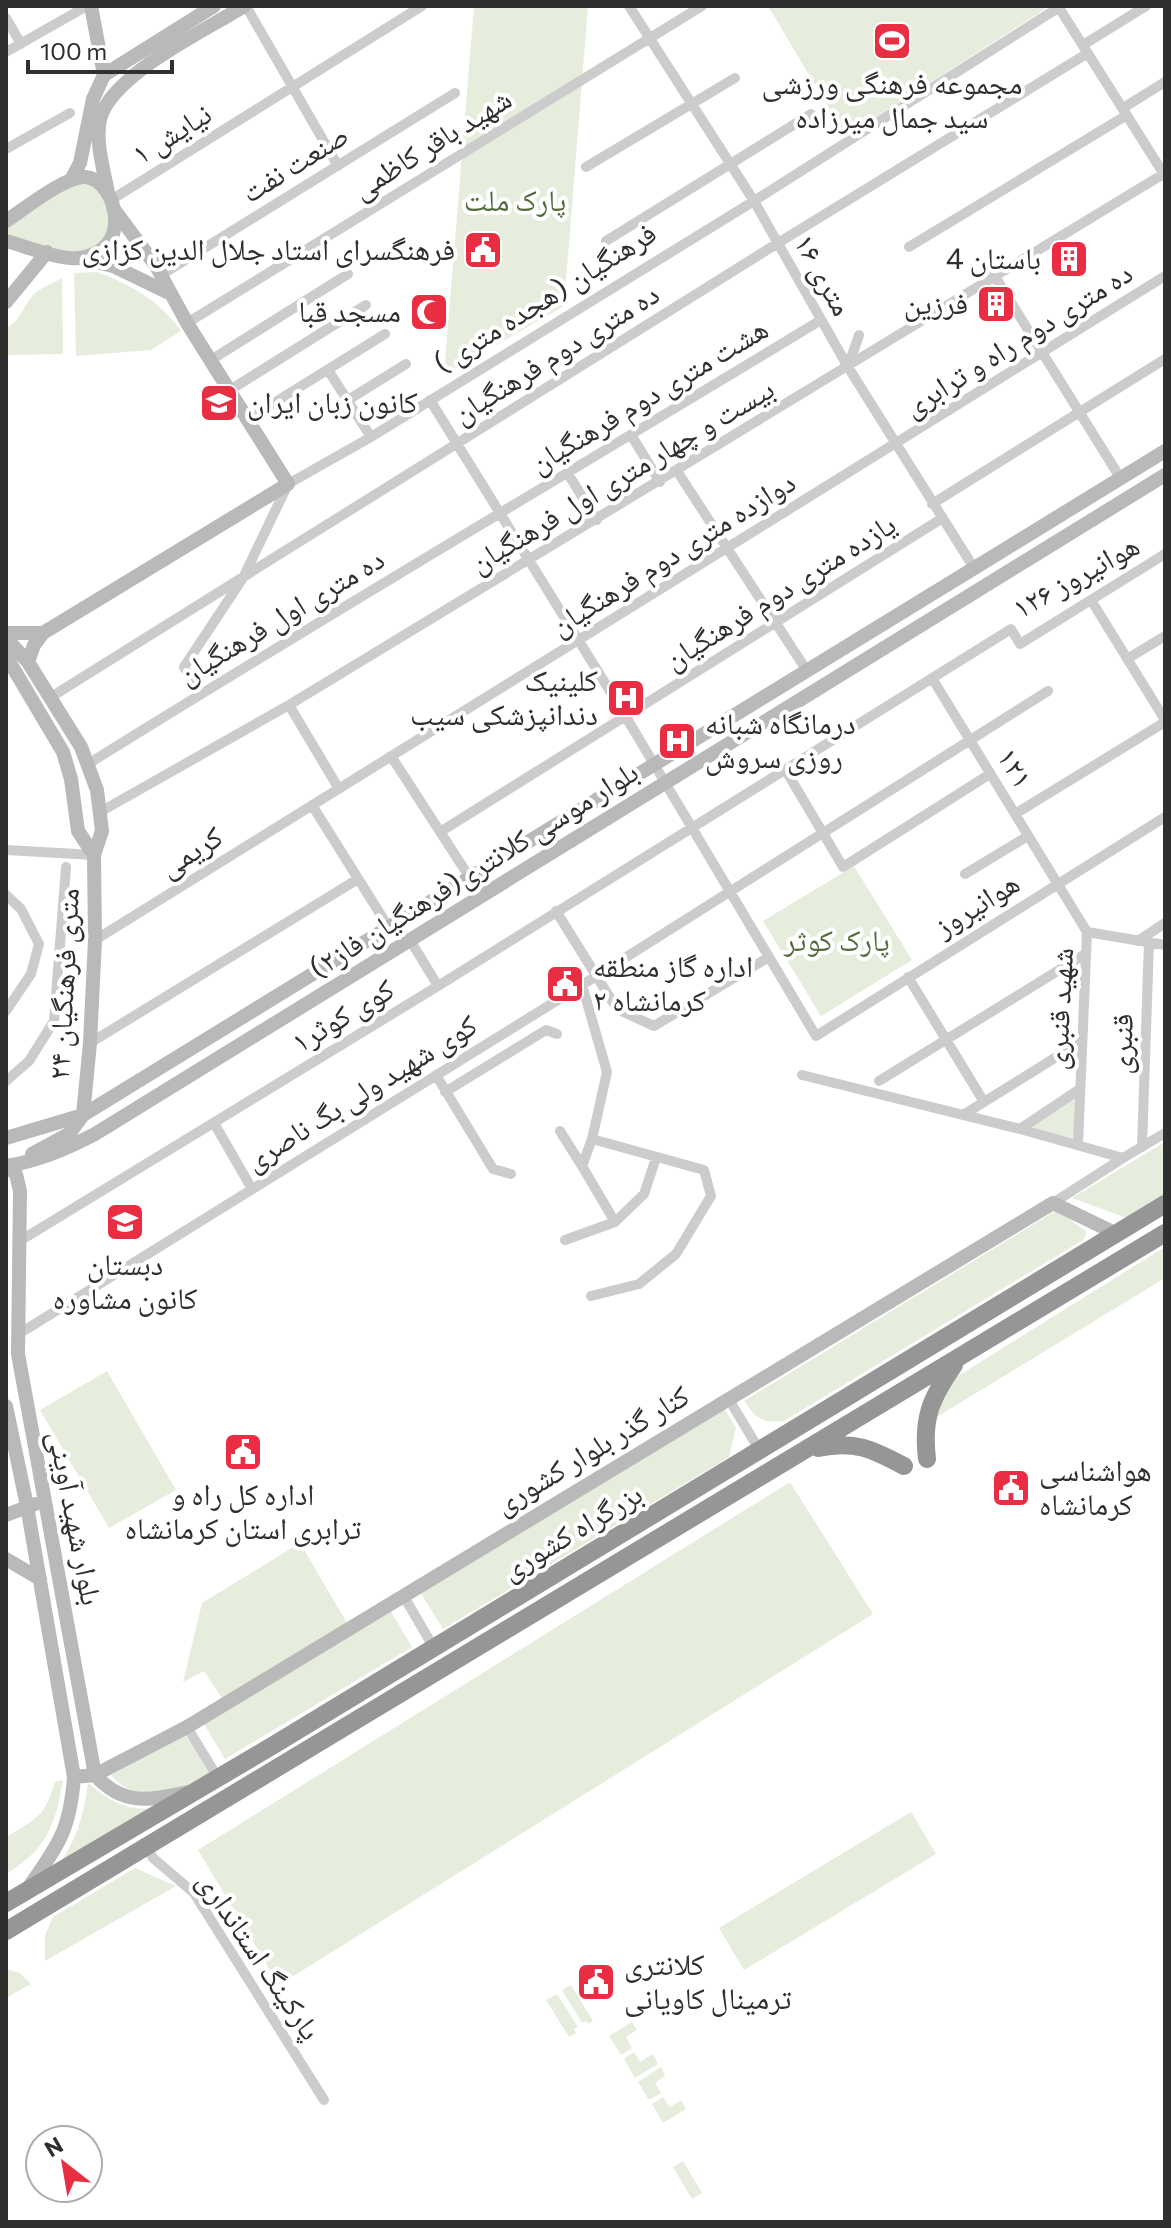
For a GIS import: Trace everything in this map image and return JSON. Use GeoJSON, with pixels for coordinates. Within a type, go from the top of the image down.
{"type":"FeatureCollection","features":[{"type":"Feature","properties":{"kind":"highway","name":"بزرگراه کشوری"},"geometry":{"type":"LineString","coordinates":[[6,1903],[434,1648],[1165,1204]]}},
{"type":"Feature","properties":{"kind":"highway","name":"بزرگراه کشوری"},"geometry":{"type":"LineString","coordinates":[[6,1931],[1165,1233]]}},
{"type":"Feature","properties":{"kind":"highway"},"geometry":{"type":"LineString","coordinates":[[927,1459],[927,1411],[955,1364],[971,1351]]}},
{"type":"Feature","properties":{"kind":"highway"},"geometry":{"type":"LineString","coordinates":[[896,1368],[893,1381],[898,1387],[909,1389]]}},
{"type":"Feature","properties":{"kind":"highway"},"geometry":{"type":"LineString","coordinates":[[833,1406],[846,1413],[848,1419],[843,1429]]}},
{"type":"Feature","properties":{"kind":"highway"},"geometry":{"type":"LineString","coordinates":[[804,1451],[850,1444],[871,1449],[904,1466]]}},
{"type":"Feature","properties":{"kind":"main road"},"geometry":{"type":"LineString","coordinates":[[89,6],[104,75]]}},
{"type":"Feature","properties":{"kind":"main road"},"geometry":{"type":"LineString","coordinates":[[6,221],[72,178],[80,163],[93,99],[104,75],[214,6]]}},
{"type":"Feature","properties":{"kind":"main road"},"geometry":{"type":"LineString","coordinates":[[79,258],[100,253],[112,240],[116,225],[98,137],[106,104],[129,77],[245,6]]}},
{"type":"Feature","properties":{"kind":"main road"},"geometry":{"type":"LineString","coordinates":[[72,178],[87,177],[98,181],[161,275],[187,323],[288,484]]}},
{"type":"Feature","properties":{"kind":"main road"},"geometry":{"type":"LineString","coordinates":[[6,241],[113,266],[169,293]]}},
{"type":"Feature","properties":{"kind":"main road"},"geometry":{"type":"LineString","coordinates":[[6,302],[47,252]]}},
{"type":"Feature","properties":{"kind":"main road","name":"بلوار موسی کلانتری(فرهنگیان فاز۲)"},"geometry":{"type":"LineString","coordinates":[[6,1138],[83,1115],[1165,451]]}},
{"type":"Feature","properties":{"kind":"main road","name":"بلوار موسی کلانتری(فرهنگیان فاز۲)"},"geometry":{"type":"LineString","coordinates":[[6,1166],[29,1163],[95,1134],[1165,475]]}},
{"type":"Feature","properties":{"kind":"main road","name":"فرهنگیان (هجده متری )"},"geometry":{"type":"LineString","coordinates":[[43,633],[288,484]]}},
{"type":"Feature","properties":{"kind":"main road"},"geometry":{"type":"LineString","coordinates":[[6,636],[43,633]]}},
{"type":"Feature","properties":{"kind":"main road"},"geometry":{"type":"LineString","coordinates":[[28,662],[34,645],[43,633]]}},
{"type":"Feature","properties":{"kind":"main road","name":"۲۴ متری فرهنگیان"},"geometry":{"type":"LineString","coordinates":[[6,636],[28,662],[81,747],[97,790],[102,831],[94,855],[95,940],[83,1115]]}},
{"type":"Feature","properties":{"kind":"main road","name":"۲۴ متری فرهنگیان"},"geometry":{"type":"LineString","coordinates":[[6,656],[63,752],[71,779],[78,831],[94,855]]}},
{"type":"Feature","properties":{"kind":"main road"},"geometry":{"type":"LineString","coordinates":[[6,1166],[69,1134],[83,1115]]}},
{"type":"Feature","properties":{"kind":"main road","name":"بلوار شهید آوینی"},"geometry":{"type":"LineString","coordinates":[[6,1166],[16,1174],[20,1191],[18,1354],[95,1775]]}},
{"type":"Feature","properties":{"kind":"main road"},"geometry":{"type":"LineString","coordinates":[[1053,1203],[1117,1234]]}},
{"type":"Feature","properties":{"kind":"main road","name":"کنار گذر بلوار کشوری"},"geometry":{"type":"LineString","coordinates":[[95,1775],[187,1727],[1053,1203]]}},
{"type":"Feature","properties":{"kind":"main road","name":"بلوار شهید آوینی"},"geometry":{"type":"LineString","coordinates":[[6,1406],[10,1456],[27,1506],[74,1777],[72,1803],[63,1838],[27,1889]]}},
{"type":"Feature","properties":{"kind":"main road"},"geometry":{"type":"LineString","coordinates":[[6,1515],[27,1506],[45,1503]]}},
{"type":"Feature","properties":{"kind":"main road"},"geometry":{"type":"LineString","coordinates":[[6,1559],[40,1579]]}},
{"type":"Feature","properties":{"kind":"main road"},"geometry":{"type":"LineString","coordinates":[[74,1777],[95,1775],[111,1791],[137,1799],[150,1800],[196,1790]]}},
{"type":"Feature","properties":{"kind":"street"},"geometry":{"type":"LineString","coordinates":[[6,52],[89,6]]}},
{"type":"Feature","properties":{"kind":"street"},"geometry":{"type":"LineString","coordinates":[[245,6],[338,166]]}},
{"type":"Feature","properties":{"kind":"street","name":"نیایش ۱"},"geometry":{"type":"LineString","coordinates":[[110,201],[422,6]]}},
{"type":"Feature","properties":{"kind":"street","name":"۱۶ متری"},"geometry":{"type":"LineString","coordinates":[[629,6],[754,201],[848,367],[974,568]]}},
{"type":"Feature","properties":{"kind":"street","name":"شهید باقر کاظمی"},"geometry":{"type":"LineString","coordinates":[[187,323],[702,6]]}},
{"type":"Feature","properties":{"kind":"street"},"geometry":{"type":"LineString","coordinates":[[1060,6],[1165,174]]}},
{"type":"Feature","properties":{"kind":"street","name":"فرهنگیان (هجده متری )"},"geometry":{"type":"LineString","coordinates":[[288,484],[371,437],[754,201],[1060,6]]}},
{"type":"Feature","properties":{"kind":"street","name":"ده متری دوم فرهنگیان"},"geometry":{"type":"LineString","coordinates":[[51,697],[1086,49],[1146,6]]}},
{"type":"Feature","properties":{"kind":"street"},"geometry":{"type":"LineString","coordinates":[[6,18],[21,44]]}},
{"type":"Feature","properties":{"kind":"street"},"geometry":{"type":"LineString","coordinates":[[586,167],[735,78]]}},
{"type":"Feature","properties":{"kind":"street"},"geometry":{"type":"LineString","coordinates":[[909,247],[1125,111],[1165,82]]}},
{"type":"Feature","properties":{"kind":"street","name":"صنعت نفت"},"geometry":{"type":"LineString","coordinates":[[161,275],[455,93]]}},
{"type":"Feature","properties":{"kind":"street"},"geometry":{"type":"LineString","coordinates":[[6,149],[70,113]]}},
{"type":"Feature","properties":{"kind":"street"},"geometry":{"type":"LineString","coordinates":[[606,241],[811,114]]}},
{"type":"Feature","properties":{"kind":"street","name":"بیست و چهار متری اول فرهنگیان"},"geometry":{"type":"LineString","coordinates":[[100,812],[289,705],[1165,174]]}},
{"type":"Feature","properties":{"kind":"street"},"geometry":{"type":"LineString","coordinates":[[211,360],[348,274]]}},
{"type":"Feature","properties":{"kind":"street"},"geometry":{"type":"LineString","coordinates":[[994,275],[1121,479]]}},
{"type":"Feature","properties":{"kind":"street","name":"ده متری دوم راه و ترابری"},"geometry":{"type":"LineString","coordinates":[[896,445],[1165,276]]}},
{"type":"Feature","properties":{"kind":"street"},"geometry":{"type":"LineString","coordinates":[[230,390],[366,305]]}},
{"type":"Feature","properties":{"kind":"street","name":"هشت متری دوم فرهنگیان"},"geometry":{"type":"LineString","coordinates":[[502,514],[821,320]]}},
{"type":"Feature","properties":{"kind":"street"},"geometry":{"type":"LineString","coordinates":[[248,419],[385,334]]}},
{"type":"Feature","properties":{"kind":"street"},"geometry":{"type":"LineString","coordinates":[[848,367],[859,335]]}},
{"type":"Feature","properties":{"kind":"street"},"geometry":{"type":"LineString","coordinates":[[932,504],[1165,359]]}},
{"type":"Feature","properties":{"kind":"street"},"geometry":{"type":"LineString","coordinates":[[348,400],[406,364]]}},
{"type":"Feature","properties":{"kind":"street"},"geometry":{"type":"LineString","coordinates":[[328,370],[371,437]]}},
{"type":"Feature","properties":{"kind":"street"},"geometry":{"type":"LineString","coordinates":[[430,400],[626,717],[769,957],[654,1026],[617,1009],[556,911]]}},
{"type":"Feature","properties":{"kind":"street"},"geometry":{"type":"LineString","coordinates":[[631,435],[660,482]]}},
{"type":"Feature","properties":{"kind":"street","name":"دوازده متری دوم فرهنگیان"},"geometry":{"type":"LineString","coordinates":[[312,805],[896,445]]}},
{"type":"Feature","properties":{"kind":"street"},"geometry":{"type":"LineString","coordinates":[[677,471],[807,671]]}},
{"type":"Feature","properties":{"kind":"street"},"geometry":{"type":"LineString","coordinates":[[568,474],[597,520]]}},
{"type":"Feature","properties":{"kind":"street"},"geometry":{"type":"LineString","coordinates":[[200,694],[184,667],[243,578],[288,484]]}},
{"type":"Feature","properties":{"kind":"street","name":"ده متری اول فرهنگیان"},"geometry":{"type":"LineString","coordinates":[[88,764],[502,514]]}},
{"type":"Feature","properties":{"kind":"street","name":"یازده متری دوم فرهنگیان"},"geometry":{"type":"LineString","coordinates":[[440,832],[941,519]]}},
{"type":"Feature","properties":{"kind":"street","name":"هوانیروز ۱۲۶"},"geometry":{"type":"LineString","coordinates":[[932,678],[1011,629],[1020,644],[1165,554]]}},
{"type":"Feature","properties":{"kind":"street"},"geometry":{"type":"LineString","coordinates":[[1015,814],[1165,721],[1091,600]]}},
{"type":"Feature","properties":{"kind":"street"},"geometry":{"type":"LineString","coordinates":[[1127,659],[1165,636]]}},
{"type":"Feature","properties":{"kind":"street","name":"۱۲۱"},"geometry":{"type":"LineString","coordinates":[[932,678],[1057,883]]}},
{"type":"Feature","properties":{"kind":"street","name":"کوی کوثر۱"},"geometry":{"type":"LineString","coordinates":[[18,1242],[438,986],[932,678]]}},
{"type":"Feature","properties":{"kind":"street","name":"کوی شهید ولی بگ ناصری"},"geometry":{"type":"LineString","coordinates":[[17,1335],[582,985],[1048,691]]}},
{"type":"Feature","properties":{"kind":"street"},"geometry":{"type":"LineString","coordinates":[[289,705],[339,789]]}},
{"type":"Feature","properties":{"kind":"street"},"geometry":{"type":"LineString","coordinates":[[391,756],[470,878]]}},
{"type":"Feature","properties":{"kind":"street"},"geometry":{"type":"LineString","coordinates":[[785,769],[843,867],[990,774]]}},
{"type":"Feature","properties":{"kind":"street"},"geometry":{"type":"LineString","coordinates":[[312,805],[389,928]]}},
{"type":"Feature","properties":{"kind":"street","name":"کریمی"},"geometry":{"type":"LineString","coordinates":[[95,940],[312,805]]}},
{"type":"Feature","properties":{"kind":"street","name":"هوانیروز"},"geometry":{"type":"LineString","coordinates":[[769,957],[816,1036],[1165,817]]}},
{"type":"Feature","properties":{"kind":"street"},"geometry":{"type":"LineString","coordinates":[[965,874],[1028,836]]}},
{"type":"Feature","properties":{"kind":"street"},"geometry":{"type":"LineString","coordinates":[[6,850],[94,855]]}},
{"type":"Feature","properties":{"kind":"street"},"geometry":{"type":"LineString","coordinates":[[6,1081],[29,1061],[54,1021],[66,867]]}},
{"type":"Feature","properties":{"kind":"street"},"geometry":{"type":"LineString","coordinates":[[90,1043],[358,879]]}},
{"type":"Feature","properties":{"kind":"street","name":"شهید قنبری"},"geometry":{"type":"LineString","coordinates":[[1057,883],[1087,932],[1078,1145]]}},
{"type":"Feature","properties":{"kind":"street"},"geometry":{"type":"LineString","coordinates":[[6,895],[21,909],[39,944],[31,974],[6,1011]]}},
{"type":"Feature","properties":{"kind":"street"},"geometry":{"type":"LineString","coordinates":[[1143,941],[1165,923]]}},
{"type":"Feature","properties":{"kind":"street"},"geometry":{"type":"LineString","coordinates":[[1087,932],[1165,945]]}},
{"type":"Feature","properties":{"kind":"street"},"geometry":{"type":"LineString","coordinates":[[410,940],[438,986]]}},
{"type":"Feature","properties":{"kind":"street","name":"قنبری"},"geometry":{"type":"LineString","coordinates":[[1142,1147],[1143,941]]}},
{"type":"Feature","properties":{"kind":"street"},"geometry":{"type":"LineString","coordinates":[[39,944],[59,947]]}},
{"type":"Feature","properties":{"kind":"street"},"geometry":{"type":"LineString","coordinates":[[879,1081],[1085,954]]}},
{"type":"Feature","properties":{"kind":"street"},"geometry":{"type":"LineString","coordinates":[[908,977],[984,1102]]}},
{"type":"Feature","properties":{"kind":"street"},"geometry":{"type":"LineString","coordinates":[[582,985],[607,1072],[592,1139],[582,1166]]}},
{"type":"Feature","properties":{"kind":"street"},"geometry":{"type":"LineString","coordinates":[[445,1092],[546,1030],[557,1034]]}},
{"type":"Feature","properties":{"kind":"street"},"geometry":{"type":"LineString","coordinates":[[963,1115],[1082,1041]]}},
{"type":"Feature","properties":{"kind":"street"},"geometry":{"type":"LineString","coordinates":[[436,1075],[493,1169],[511,1174]]}},
{"type":"Feature","properties":{"kind":"street"},"geometry":{"type":"LineString","coordinates":[[802,1075],[1123,1158]]}},
{"type":"Feature","properties":{"kind":"street"},"geometry":{"type":"LineString","coordinates":[[1020,1129],[1080,1089]]}},
{"type":"Feature","properties":{"kind":"street"},"geometry":{"type":"LineString","coordinates":[[214,1123],[252,1189]]}},
{"type":"Feature","properties":{"kind":"street"},"geometry":{"type":"LineString","coordinates":[[560,1131],[615,1222]]}},
{"type":"Feature","properties":{"kind":"street"},"geometry":{"type":"LineString","coordinates":[[1053,1203],[1165,1133]]}},
{"type":"Feature","properties":{"kind":"street"},"geometry":{"type":"LineString","coordinates":[[591,1296],[639,1284],[676,1254],[711,1196],[704,1170],[592,1139]]}},
{"type":"Feature","properties":{"kind":"street"},"geometry":{"type":"LineString","coordinates":[[565,1240],[615,1222],[644,1194],[656,1158]]}},
{"type":"Feature","properties":{"kind":"street"},"geometry":{"type":"LineString","coordinates":[[728,1398],[760,1451]]}},
{"type":"Feature","properties":{"kind":"street"},"geometry":{"type":"LineString","coordinates":[[403,1595],[434,1648]]}},
{"type":"Feature","properties":{"kind":"street"},"geometry":{"type":"LineString","coordinates":[[187,1727],[218,1778]]}},
{"type":"Feature","properties":{"kind":"street","name":"پارکینگ استانداری"},"geometry":{"type":"LineString","coordinates":[[147,1846],[153,1858],[194,1893],[324,2100]]}},
{"type":"Feature","properties":{"kind":"green space","name":"پارک ملت"},"geometry":{"type":"Polygon","coordinates":[[[474,6],[588,6],[564,306],[444,375],[474,6]]]}},
{"type":"Feature","properties":{"kind":"green space","name":"مجموعه فرهنگی ورزشی سید جمال میرزاده"},"geometry":{"type":"Polygon","coordinates":[[[768,6],[1043,6],[1045,9],[846,137],[768,6]]]}},
{"type":"Feature","properties":{"kind":"green space"},"geometry":{"type":"Polygon","coordinates":[[[86,180],[109,205],[112,220],[109,239],[78,256],[6,239],[6,225],[73,181],[86,180]]]}},
{"type":"Feature","properties":{"kind":"green space"},"geometry":{"type":"Polygon","coordinates":[[[97,272],[144,295],[164,311],[181,331],[151,350],[76,356],[74,273],[97,272]]]}},
{"type":"Feature","properties":{"kind":"green space"},"geometry":{"type":"Polygon","coordinates":[[[62,278],[63,354],[6,355],[6,329],[34,294],[62,278]]]}},
{"type":"Feature","properties":{"kind":"green space","name":"پارک کوثر"},"geometry":{"type":"Polygon","coordinates":[[[854,866],[912,960],[821,1016],[763,921],[854,866]]]}},
{"type":"Feature","properties":{"kind":"green space"},"geometry":{"type":"Polygon","coordinates":[[[1077,1097],[1074,1139],[1029,1127],[1077,1097]]]}},
{"type":"Feature","properties":{"kind":"green space"},"geometry":{"type":"Polygon","coordinates":[[[1165,1142],[1165,1194],[1127,1218],[1072,1198],[1165,1142]]]}},
{"type":"Feature","properties":{"kind":"green space"},"geometry":{"type":"Polygon","coordinates":[[[1057,1210],[1087,1232],[1083,1240],[784,1421],[761,1418],[744,1401],[1057,1210]]]}},
{"type":"Feature","properties":{"kind":"green space"},"geometry":{"type":"Polygon","coordinates":[[[1165,1247],[1165,1278],[935,1418],[950,1381],[1165,1247]]]}},
{"type":"Feature","properties":{"kind":"green space"},"geometry":{"type":"Polygon","coordinates":[[[107,1371],[176,1490],[109,1528],[40,1410],[107,1371]]]}},
{"type":"Feature","properties":{"kind":"green space"},"geometry":{"type":"Polygon","coordinates":[[[723,1406],[736,1428],[729,1457],[443,1629],[418,1589],[723,1406]]]}},
{"type":"Feature","properties":{"kind":"green space"},"geometry":{"type":"Polygon","coordinates":[[[790,1482],[873,1614],[279,1985],[198,1850],[790,1482]]]}},
{"type":"Feature","properties":{"kind":"green space"},"geometry":{"type":"Polygon","coordinates":[[[300,1543],[347,1623],[223,1700],[204,1671],[183,1682],[202,1603],[300,1543]]]}},
{"type":"Feature","properties":{"kind":"green space"},"geometry":{"type":"Polygon","coordinates":[[[391,1612],[412,1647],[225,1759],[204,1724],[391,1612]]]}},
{"type":"Feature","properties":{"kind":"green space"},"geometry":{"type":"Polygon","coordinates":[[[185,1734],[210,1775],[171,1790],[146,1793],[122,1785],[111,1775],[185,1734]]]}},
{"type":"Feature","properties":{"kind":"green space"},"geometry":{"type":"Polygon","coordinates":[[[63,1780],[47,1835],[31,1855],[6,1874],[6,1837],[38,1816],[55,1782],[63,1780]]]}},
{"type":"Feature","properties":{"kind":"green space"},"geometry":{"type":"Polygon","coordinates":[[[88,1783],[118,1803],[134,1808],[152,1808],[62,1860],[80,1823],[88,1783]]]}},
{"type":"Feature","properties":{"kind":"green space"},"geometry":{"type":"Polygon","coordinates":[[[911,1812],[936,1854],[744,1970],[719,1928],[911,1812]]]}},
{"type":"Feature","properties":{"kind":"green space"},"geometry":{"type":"Polygon","coordinates":[[[135,1868],[176,1886],[45,1961],[45,1935],[53,1917],[135,1868]]]}},
{"type":"Feature","properties":{"kind":"green space"},"geometry":{"type":"Polygon","coordinates":[[[6,1969],[20,1973],[31,1984],[6,1998],[6,1969]]]}},
{"type":"Feature","properties":{"kind":"green space"},"geometry":{"type":"Polygon","coordinates":[[[571,1985],[593,2021],[588,2024],[586,2021],[582,2023],[562,1990],[571,1985]]]}},
{"type":"Feature","properties":{"kind":"green space"},"geometry":{"type":"Polygon","coordinates":[[[557,1994],[578,2027],[574,2029],[576,2033],[569,2037],[546,2000],[557,1994]]]}},
{"type":"Feature","properties":{"kind":"green space"},"geometry":{"type":"Polygon","coordinates":[[[632,2022],[637,2030],[626,2037],[632,2048],[621,2055],[609,2036],[632,2022]]]}},
{"type":"Feature","properties":{"kind":"green space"},"geometry":{"type":"Polygon","coordinates":[[[634,2052],[640,2062],[653,2054],[658,2064],[635,2078],[624,2059],[634,2052]]]}},
{"type":"Feature","properties":{"kind":"green space"},"geometry":{"type":"Polygon","coordinates":[[[661,2067],[665,2076],[655,2083],[661,2093],[649,2100],[638,2082],[661,2067]]]}},
{"type":"Feature","properties":{"kind":"green space"},"geometry":{"type":"Polygon","coordinates":[[[663,2097],[670,2107],[681,2100],[686,2109],[663,2123],[652,2104],[663,2097]]]}},
{"type":"Feature","properties":{"kind":"green space"},"geometry":{"type":"Polygon","coordinates":[[[683,2161],[702,2193],[692,2199],[673,2167],[683,2161]]]}},
{"type":"Feature","properties":{"kind":"place","name":"مجموعه فرهنگی ورزشی سید جمال میرزاده"},"geometry":{"type":"Point","coordinates":[892,41]}},
{"type":"Feature","properties":{"kind":"place","name":"فرهنگسرای استاد جلال الدین کزازی"},"geometry":{"type":"Point","coordinates":[483,250]}},
{"type":"Feature","properties":{"kind":"place","name":"باستان 4"},"geometry":{"type":"Point","coordinates":[1069,259]}},
{"type":"Feature","properties":{"kind":"place","name":"فرزین"},"geometry":{"type":"Point","coordinates":[996,304]}},
{"type":"Feature","properties":{"kind":"place","name":"مسجد قبا"},"geometry":{"type":"Point","coordinates":[429,312]}},
{"type":"Feature","properties":{"kind":"place","name":"کانون زبان ایران"},"geometry":{"type":"Point","coordinates":[219,403]}},
{"type":"Feature","properties":{"kind":"place","name":"کلینیک دندانپزشکی سیب"},"geometry":{"type":"Point","coordinates":[626,698]}},
{"type":"Feature","properties":{"kind":"place","name":"درمانگاه شبانه روزی سروش"},"geometry":{"type":"Point","coordinates":[677,741]}},
{"type":"Feature","properties":{"kind":"place","name":"اداره گاز منطقه ۲ کرمانشاه"},"geometry":{"type":"Point","coordinates":[565,984]}},
{"type":"Feature","properties":{"kind":"place","name":"دبستان کانون مشاوره"},"geometry":{"type":"Point","coordinates":[125,1222]}},
{"type":"Feature","properties":{"kind":"place","name":"اداره کل راه و ترابری استان کرمانشاه"},"geometry":{"type":"Point","coordinates":[243,1452]}},
{"type":"Feature","properties":{"kind":"place","name":"هواشناسی کرمانشاه"},"geometry":{"type":"Point","coordinates":[1011,1488]}},
{"type":"Feature","properties":{"kind":"place","name":"کلانتری ترمینال کاویانی"},"geometry":{"type":"Point","coordinates":[596,1982]}}]}
